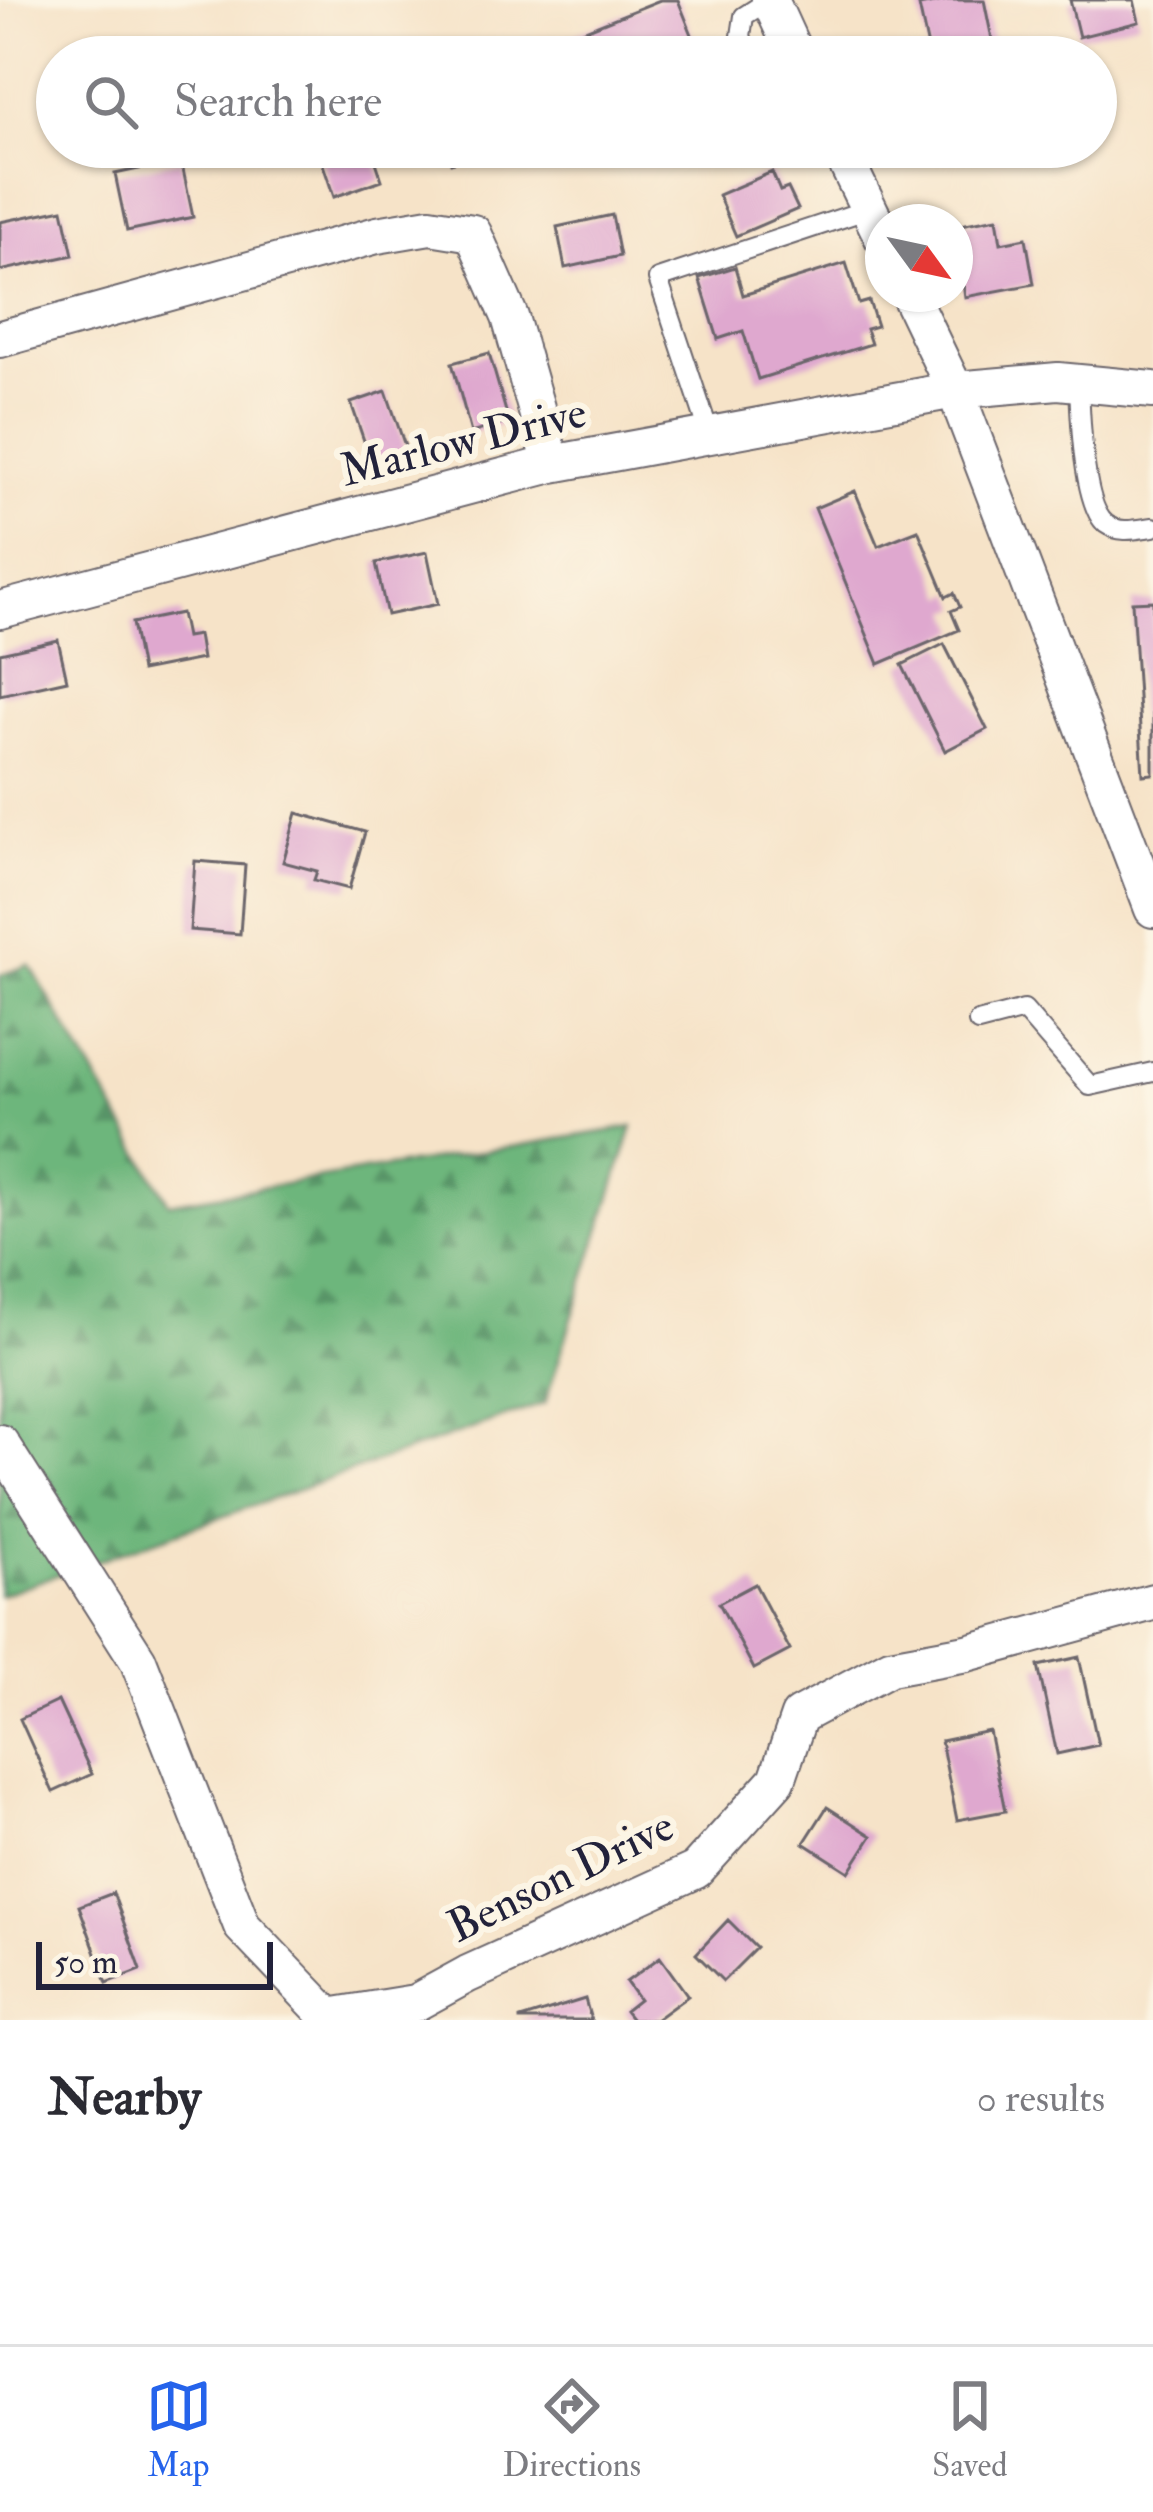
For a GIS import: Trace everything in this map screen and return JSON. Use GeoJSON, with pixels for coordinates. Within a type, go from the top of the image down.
{"type":"FeatureCollection","features":[{"type":"Feature","properties":{"kind":"street"},"geometry":{"type":"LineString","coordinates":[[770,0],[786,36]]}},
{"type":"Feature","properties":{"kind":"street"},"geometry":{"type":"LineString","coordinates":[[849,168],[866,204]]}},
{"type":"Feature","properties":{"kind":"street"},"geometry":{"type":"LineString","coordinates":[[0,339],[377,236],[430,226],[473,233],[510,317],[552,464]]}},
{"type":"Feature","properties":{"kind":"street"},"geometry":{"type":"LineString","coordinates":[[918,312],[955,390],[1153,909]]}},
{"type":"Feature","properties":{"kind":"street","name":"Marlow Drive"},"geometry":{"type":"LineString","coordinates":[[0,610],[552,464],[955,390],[1058,381],[1153,390]]}},
{"type":"Feature","properties":{"kind":"street","name":"Benson Drive"},"geometry":{"type":"LineString","coordinates":[[0,1443],[138,1660],[242,1926],[329,2017],[415,2002],[696,1870],[777,1780],[799,1716],[890,1666],[967,1653],[1153,1602]]}},
{"type":"Feature","properties":{"kind":"lane"},"geometry":{"type":"LineString","coordinates":[[741,36],[744,16],[770,0]]}},
{"type":"Feature","properties":{"kind":"lane"},"geometry":{"type":"LineString","coordinates":[[710,435],[658,279],[865,227]]}},
{"type":"Feature","properties":{"kind":"lane"},"geometry":{"type":"LineString","coordinates":[[1079,383],[1094,504],[1103,522],[1122,531],[1153,527]]}},
{"type":"Feature","properties":{"kind":"lane"},"geometry":{"type":"LineString","coordinates":[[978,1022],[1024,1010],[1090,1086],[1153,1072]]}},
{"type":"Feature","properties":{"kind":"green space"},"geometry":{"type":"Polygon","coordinates":[[[30,965],[169,1203],[633,1127],[545,1403],[0,1595],[0,975],[30,965]]]}},
{"type":"Feature","properties":{"kind":"building"},"geometry":{"type":"Polygon","coordinates":[[[660,0],[678,0],[693,36],[570,36],[660,0]]]}},
{"type":"Feature","properties":{"kind":"building"},"geometry":{"type":"Polygon","coordinates":[[[984,0],[991,36],[925,36],[919,6],[984,0]]]}},
{"type":"Feature","properties":{"kind":"building"},"geometry":{"type":"Polygon","coordinates":[[[1070,0],[1134,0],[1139,22],[1079,36],[1070,0]]]}},
{"type":"Feature","properties":{"kind":"building"},"geometry":{"type":"Polygon","coordinates":[[[183,168],[193,217],[127,231],[115,174],[183,168]]]}},
{"type":"Feature","properties":{"kind":"building"},"geometry":{"type":"Polygon","coordinates":[[[324,168],[378,168],[382,180],[334,197],[324,168]]]}},
{"type":"Feature","properties":{"kind":"building"},"geometry":{"type":"Polygon","coordinates":[[[772,172],[780,191],[788,188],[798,209],[736,236],[718,195],[772,172]]]}},
{"type":"Feature","properties":{"kind":"building"},"geometry":{"type":"Polygon","coordinates":[[[63,209],[73,255],[0,271],[0,222],[63,209]]]}},
{"type":"Feature","properties":{"kind":"building"},"geometry":{"type":"Polygon","coordinates":[[[612,215],[620,256],[565,268],[557,227],[612,215]]]}},
{"type":"Feature","properties":{"kind":"building"},"geometry":{"type":"Polygon","coordinates":[[[997,218],[1001,243],[1026,238],[1034,284],[973,295],[973,223],[997,218]]]}},
{"type":"Feature","properties":{"kind":"building"},"geometry":{"type":"Polygon","coordinates":[[[846,263],[859,304],[865,302],[865,312],[873,312],[877,326],[866,329],[871,344],[758,379],[743,331],[718,339],[699,278],[735,267],[743,295],[846,263]]]}},
{"type":"Feature","properties":{"kind":"building"},"geometry":{"type":"Polygon","coordinates":[[[489,353],[509,422],[471,433],[452,363],[489,353]]]}},
{"type":"Feature","properties":{"kind":"building"},"geometry":{"type":"Polygon","coordinates":[[[386,391],[406,449],[371,461],[351,403],[386,391]]]}},
{"type":"Feature","properties":{"kind":"building"},"geometry":{"type":"Polygon","coordinates":[[[855,491],[878,546],[918,530],[946,597],[954,593],[960,607],[951,611],[959,630],[879,664],[815,508],[855,491]]]}},
{"type":"Feature","properties":{"kind":"building"},"geometry":{"type":"Polygon","coordinates":[[[427,552],[438,604],[387,615],[376,563],[427,552]]]}},
{"type":"Feature","properties":{"kind":"building"},"geometry":{"type":"Polygon","coordinates":[[[1153,601],[1153,774],[1143,775],[1132,602],[1153,601]]]}},
{"type":"Feature","properties":{"kind":"building"},"geometry":{"type":"Polygon","coordinates":[[[181,613],[186,637],[198,635],[202,659],[141,671],[132,623],[181,613]]]}},
{"type":"Feature","properties":{"kind":"building"},"geometry":{"type":"Polygon","coordinates":[[[58,640],[67,680],[0,695],[0,653],[58,640]]]}},
{"type":"Feature","properties":{"kind":"building"},"geometry":{"type":"Polygon","coordinates":[[[944,644],[987,729],[945,751],[902,665],[944,644]]]}},
{"type":"Feature","properties":{"kind":"building"},"geometry":{"type":"Polygon","coordinates":[[[297,813],[365,832],[349,889],[314,880],[317,871],[283,862],[297,813]]]}},
{"type":"Feature","properties":{"kind":"building"},"geometry":{"type":"Polygon","coordinates":[[[195,861],[245,865],[240,934],[190,930],[195,861]]]}},
{"type":"Feature","properties":{"kind":"building"},"geometry":{"type":"Polygon","coordinates":[[[755,1584],[790,1650],[754,1669],[719,1603],[755,1584]]]}},
{"type":"Feature","properties":{"kind":"building"},"geometry":{"type":"Polygon","coordinates":[[[1079,1657],[1098,1745],[1057,1754],[1038,1666],[1079,1657]]]}},
{"type":"Feature","properties":{"kind":"building"},"geometry":{"type":"Polygon","coordinates":[[[58,1701],[92,1774],[53,1792],[20,1719],[58,1701]]]}},
{"type":"Feature","properties":{"kind":"building"},"geometry":{"type":"Polygon","coordinates":[[[989,1731],[1005,1811],[957,1820],[941,1741],[989,1731]]]}},
{"type":"Feature","properties":{"kind":"building"},"geometry":{"type":"Polygon","coordinates":[[[827,1807],[872,1836],[849,1872],[804,1843],[827,1807]]]}},
{"type":"Feature","properties":{"kind":"building"},"geometry":{"type":"Polygon","coordinates":[[[113,1893],[141,1970],[107,1983],[79,1906],[113,1893]]]}},
{"type":"Feature","properties":{"kind":"building"},"geometry":{"type":"Polygon","coordinates":[[[728,1920],[756,1948],[723,1981],[696,1954],[728,1920]]]}},
{"type":"Feature","properties":{"kind":"building"},"geometry":{"type":"Polygon","coordinates":[[[660,1957],[688,1996],[655,2020],[632,2020],[625,2011],[639,2000],[626,1982],[660,1957]]]}},
{"type":"Feature","properties":{"kind":"building"},"geometry":{"type":"Polygon","coordinates":[[[585,1999],[591,2020],[520,2020],[520,2019],[585,1999]]]}}]}
